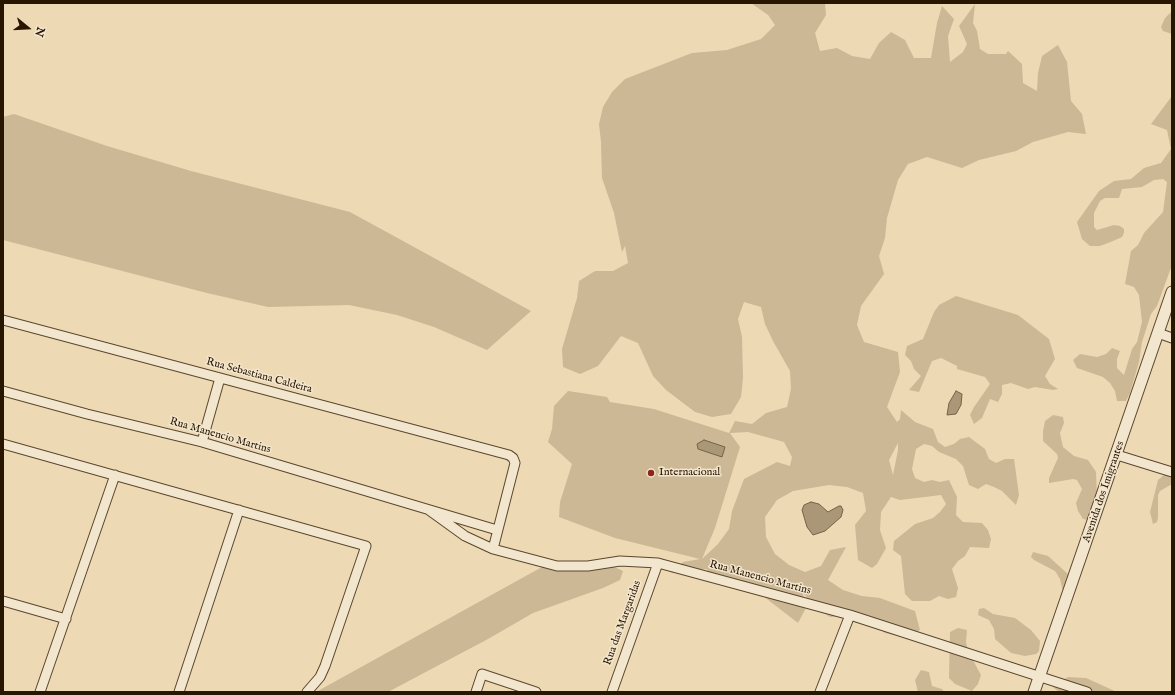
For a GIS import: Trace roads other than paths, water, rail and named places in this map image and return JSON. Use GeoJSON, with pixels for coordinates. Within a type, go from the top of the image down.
{"type":"FeatureCollection","features":[{"type":"Feature","properties":{"kind":"street","name":"Avenida dos Imigrantes"},"geometry":{"type":"LineString","coordinates":[[1034,692],[1172,292]]}},
{"type":"Feature","properties":{"kind":"street","name":"Rua Sebastiana Caldeira"},"geometry":{"type":"LineString","coordinates":[[3,320],[509,455],[513,458],[515,463],[497,530]]}},
{"type":"Feature","properties":{"kind":"street"},"geometry":{"type":"LineString","coordinates":[[1158,333],[1172,338]]}},
{"type":"Feature","properties":{"kind":"street"},"geometry":{"type":"LineString","coordinates":[[202,442],[220,378]]}},
{"type":"Feature","properties":{"kind":"street","name":"Rua Manencio Martins"},"geometry":{"type":"LineString","coordinates":[[3,391],[87,414],[202,442],[497,530]]}},
{"type":"Feature","properties":{"kind":"street"},"geometry":{"type":"LineString","coordinates":[[3,444],[366,546],[325,666],[320,678],[307,692]]}},
{"type":"Feature","properties":{"kind":"street"},"geometry":{"type":"LineString","coordinates":[[1117,455],[1172,472]]}},
{"type":"Feature","properties":{"kind":"street"},"geometry":{"type":"LineString","coordinates":[[40,692],[115,475]]}},
{"type":"Feature","properties":{"kind":"street"},"geometry":{"type":"LineString","coordinates":[[179,692],[239,510]]}},
{"type":"Feature","properties":{"kind":"street","name":"Rua Manencio Martins"},"geometry":{"type":"LineString","coordinates":[[429,510],[465,536],[493,549],[557,566],[588,566],[620,561],[658,562],[850,615],[1087,692]]}},
{"type":"Feature","properties":{"kind":"street"},"geometry":{"type":"LineString","coordinates":[[493,549],[497,530]]}},
{"type":"Feature","properties":{"kind":"street","name":"Rua das Margaridas"},"geometry":{"type":"LineString","coordinates":[[612,692],[658,562]]}},
{"type":"Feature","properties":{"kind":"street"},"geometry":{"type":"LineString","coordinates":[[3,601],[66,619]]}},
{"type":"Feature","properties":{"kind":"street"},"geometry":{"type":"LineString","coordinates":[[820,692],[850,615]]}},
{"type":"Feature","properties":{"kind":"street"},"geometry":{"type":"LineString","coordinates":[[476,692],[482,674],[536,692]]}},
{"type":"Feature","properties":{"kind":"place","name":"Internacional"},"geometry":{"type":"Point","coordinates":[651,473]}}]}
